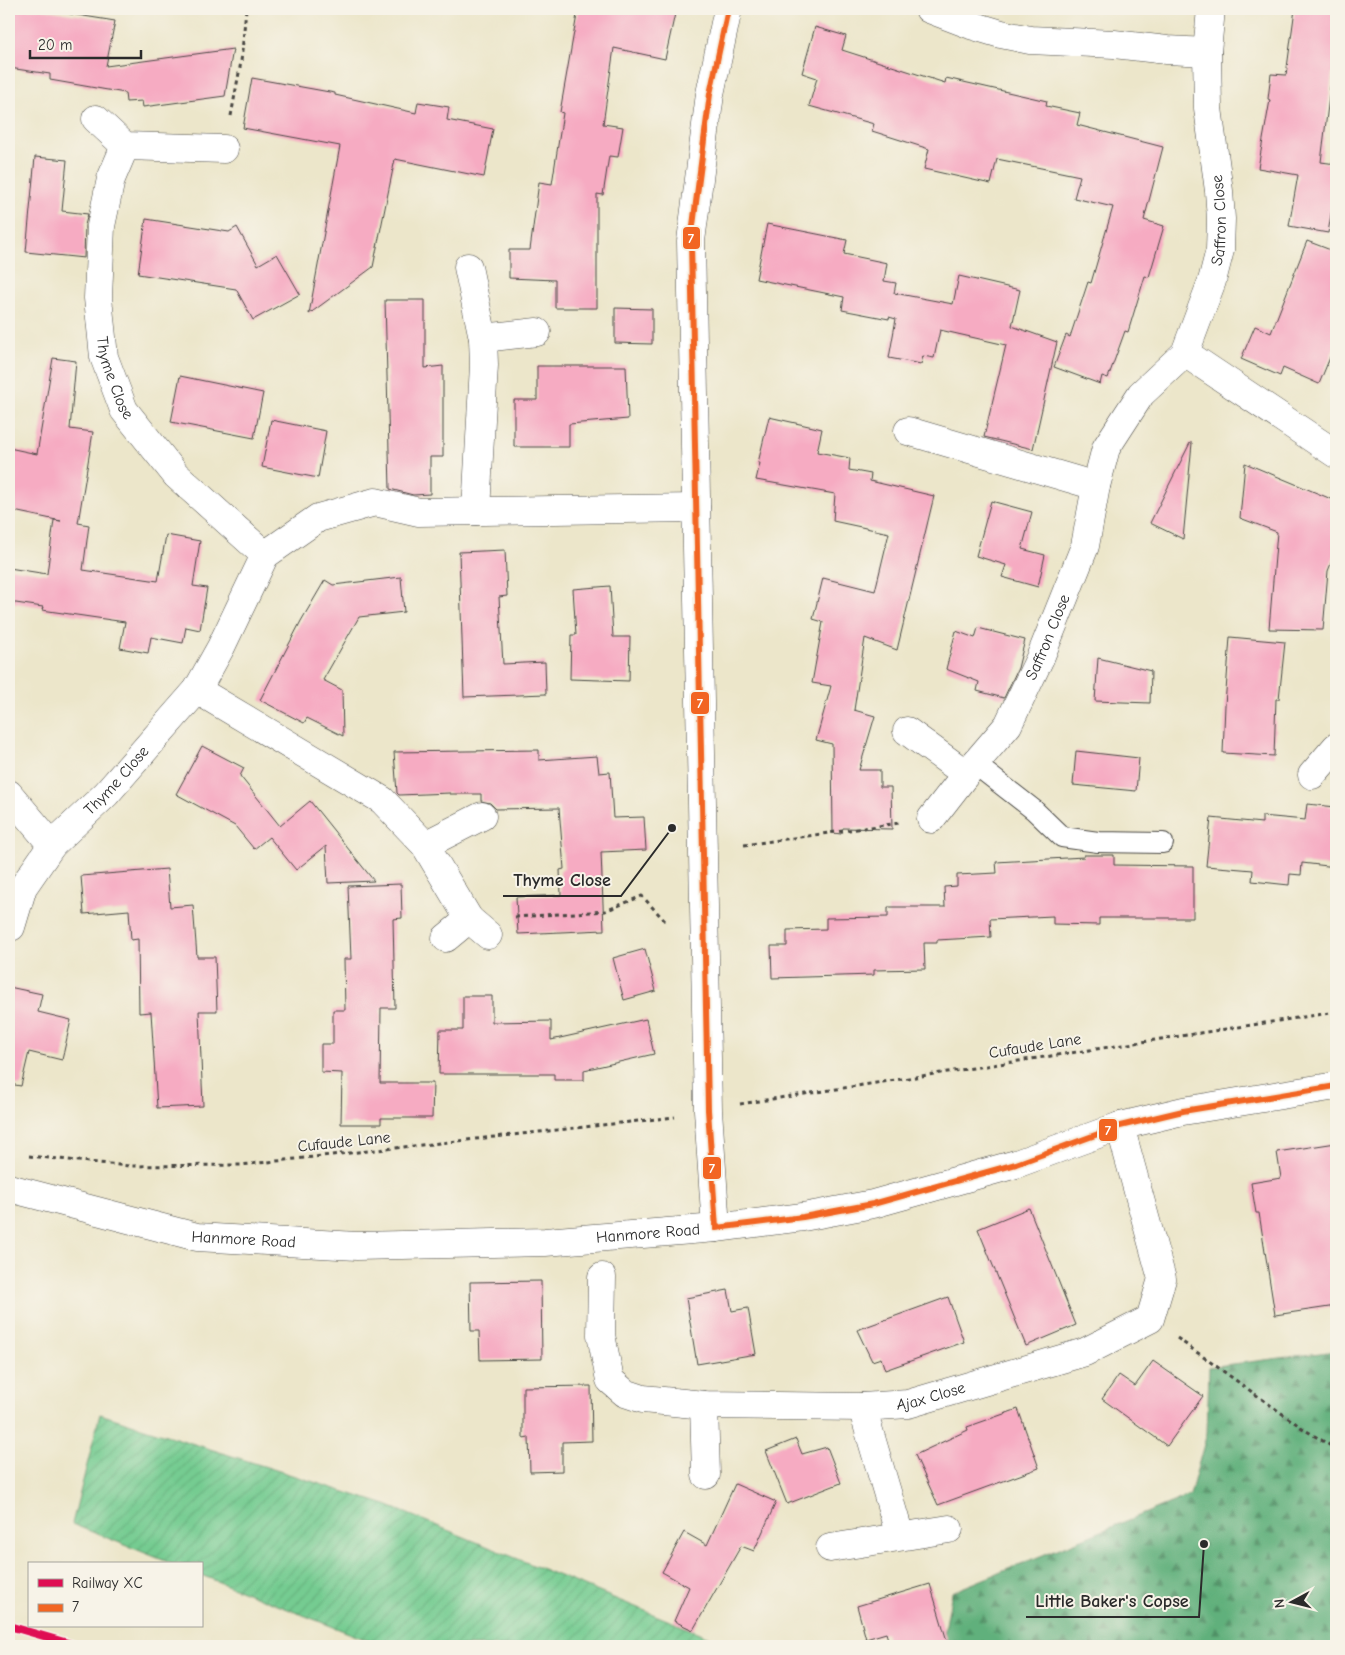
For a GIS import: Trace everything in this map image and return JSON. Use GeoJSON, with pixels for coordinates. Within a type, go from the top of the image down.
{"type":"FeatureCollection","features":[{"type":"Feature","properties":{"kind":"street"},"geometry":{"type":"LineString","coordinates":[[716,1228],[708,1110],[691,241],[710,94],[728,9]]}},
{"type":"Feature","properties":{"kind":"street"},"geometry":{"type":"LineString","coordinates":[[929,9],[993,32],[1030,40],[1114,44],[1207,52]]}},
{"type":"Feature","properties":{"kind":"street","name":"Saffron Close"},"geometry":{"type":"LineString","coordinates":[[931,819],[970,769],[1008,725],[1040,658],[1085,546],[1096,486],[1106,448],[1141,394],[1185,353],[1212,281],[1220,250],[1221,219],[1208,108],[1207,52],[1211,9]]}},
{"type":"Feature","properties":{"kind":"street"},"geometry":{"type":"LineString","coordinates":[[96,119],[126,146],[224,149]]}},
{"type":"Feature","properties":{"kind":"street","name":"Thyme Close"},"geometry":{"type":"LineString","coordinates":[[126,146],[111,179],[101,226],[98,298],[104,358],[124,410],[176,475],[265,555]]}},
{"type":"Feature","properties":{"kind":"street"},"geometry":{"type":"LineString","coordinates":[[468,267],[483,338],[484,364],[476,511]]}},
{"type":"Feature","properties":{"kind":"street"},"geometry":{"type":"LineString","coordinates":[[483,338],[537,332]]}},
{"type":"Feature","properties":{"kind":"street"},"geometry":{"type":"LineString","coordinates":[[1185,353],[1336,454]]}},
{"type":"Feature","properties":{"kind":"street"},"geometry":{"type":"LineString","coordinates":[[908,431],[1096,486]]}},
{"type":"Feature","properties":{"kind":"street","name":"Thyme Close"},"geometry":{"type":"LineString","coordinates":[[11,927],[23,887],[52,845],[106,794],[197,690],[221,647],[265,555],[318,518],[374,502],[419,512],[696,508]]}},
{"type":"Feature","properties":{"kind":"street"},"geometry":{"type":"LineString","coordinates":[[197,690],[382,800],[425,845],[479,927],[446,938]]}},
{"type":"Feature","properties":{"kind":"street"},"geometry":{"type":"LineString","coordinates":[[907,730],[970,769]]}},
{"type":"Feature","properties":{"kind":"street"},"geometry":{"type":"LineString","coordinates":[[1312,775],[1336,748]]}},
{"type":"Feature","properties":{"kind":"street"},"geometry":{"type":"LineString","coordinates":[[9,794],[52,845]]}},
{"type":"Feature","properties":{"kind":"street"},"geometry":{"type":"LineString","coordinates":[[425,845],[482,816]]}},
{"type":"Feature","properties":{"kind":"street","name":"Hanmore Road"},"geometry":{"type":"LineString","coordinates":[[9,1188],[198,1237],[357,1246],[545,1242],[716,1228],[803,1217],[873,1204],[1016,1164],[1120,1126],[1183,1111],[1336,1086]]}},
{"type":"Feature","properties":{"kind":"street"},"geometry":{"type":"LineString","coordinates":[[1120,1126],[1162,1279],[1150,1319]]}},
{"type":"Feature","properties":{"kind":"street","name":"Ajax Close"},"geometry":{"type":"LineString","coordinates":[[602,1276],[601,1335],[610,1380],[625,1393],[643,1399],[704,1405],[862,1407],[908,1404],[1085,1352],[1150,1319]]}},
{"type":"Feature","properties":{"kind":"street"},"geometry":{"type":"LineString","coordinates":[[704,1405],[706,1475]]}},
{"type":"Feature","properties":{"kind":"street"},"geometry":{"type":"LineString","coordinates":[[862,1407],[900,1536]]}},
{"type":"Feature","properties":{"kind":"street"},"geometry":{"type":"LineString","coordinates":[[830,1548],[949,1528]]}},
{"type":"Feature","properties":{"kind":"lane"},"geometry":{"type":"LineString","coordinates":[[970,769],[1034,810],[1062,838],[1098,842],[1163,843]]}},
{"type":"Feature","properties":{"kind":"path"},"geometry":{"type":"LineString","coordinates":[[224,149],[241,62],[246,9]]}},
{"type":"Feature","properties":{"kind":"path"},"geometry":{"type":"LineString","coordinates":[[744,846],[931,819]]}},
{"type":"Feature","properties":{"kind":"path"},"geometry":{"type":"LineString","coordinates":[[479,927],[605,911],[642,896],[665,921]]}},
{"type":"Feature","properties":{"kind":"path","name":"Cufaude Lane"},"geometry":{"type":"LineString","coordinates":[[737,1104],[1336,1012]]}},
{"type":"Feature","properties":{"kind":"path","name":"Cufaude Lane"},"geometry":{"type":"LineString","coordinates":[[27,1156],[129,1166],[241,1165],[661,1119],[681,1115]]}},
{"type":"Feature","properties":{"kind":"path"},"geometry":{"type":"LineString","coordinates":[[1150,1319],[1305,1430],[1336,1449]]}},
{"type":"Feature","properties":{"kind":"green space"},"geometry":{"type":"Polygon","coordinates":[[[1336,1351],[1336,1646],[942,1646],[952,1592],[1190,1495],[1207,1433],[1209,1367],[1336,1351]]]}},
{"type":"Feature","properties":{"kind":"green space"},"geometry":{"type":"Polygon","coordinates":[[[100,1414],[386,1505],[731,1646],[382,1646],[202,1575],[202,1562],[168,1562],[72,1524],[100,1414]]]}},
{"type":"Feature","properties":{"kind":"building"},"geometry":{"type":"Polygon","coordinates":[[[11,9],[40,9],[115,21],[106,66],[233,49],[225,96],[143,107],[142,101],[126,102],[125,93],[50,80],[50,74],[9,68],[11,9]]]}},
{"type":"Feature","properties":{"kind":"building"},"geometry":{"type":"Polygon","coordinates":[[[578,9],[676,9],[665,59],[614,48],[603,124],[623,127],[618,157],[609,156],[603,195],[597,194],[597,308],[555,308],[555,280],[509,278],[509,250],[530,250],[539,182],[552,184],[563,113],[560,112],[578,9]]]}},
{"type":"Feature","properties":{"kind":"building"},"geometry":{"type":"Polygon","coordinates":[[[1295,9],[1336,9],[1336,74],[1332,73],[1321,162],[1336,164],[1336,184],[1328,233],[1289,226],[1298,175],[1258,168],[1270,100],[1268,99],[1271,74],[1286,75],[1295,9]]]}},
{"type":"Feature","properties":{"kind":"building"},"geometry":{"type":"Polygon","coordinates":[[[815,27],[846,36],[842,50],[945,83],[946,78],[1047,101],[1046,106],[1080,113],[1077,125],[1163,147],[1144,220],[1164,226],[1149,277],[1145,276],[1128,332],[1125,331],[1108,378],[1102,376],[1100,384],[1054,367],[1066,335],[1070,337],[1088,282],[1091,283],[1113,207],[1074,198],[1080,176],[997,159],[991,184],[924,169],[929,149],[872,131],[874,124],[809,106],[817,78],[802,73],[815,27]]]}},
{"type":"Feature","properties":{"kind":"building"},"geometry":{"type":"Polygon","coordinates":[[[252,78],[335,93],[335,95],[416,113],[418,102],[449,107],[447,120],[493,129],[484,177],[395,159],[373,267],[309,314],[340,146],[243,128],[252,78]]]}},
{"type":"Feature","properties":{"kind":"building"},"geometry":{"type":"Polygon","coordinates":[[[35,157],[67,160],[62,211],[88,214],[85,225],[84,258],[26,252],[35,157]]]}},
{"type":"Feature","properties":{"kind":"building"},"geometry":{"type":"Polygon","coordinates":[[[146,219],[229,232],[237,227],[258,265],[277,254],[300,294],[253,320],[236,289],[138,274],[146,219]]]}},
{"type":"Feature","properties":{"kind":"building"},"geometry":{"type":"Polygon","coordinates":[[[767,224],[847,240],[844,254],[887,263],[884,281],[896,283],[894,293],[953,304],[959,276],[1020,290],[1012,326],[1057,342],[1033,449],[984,437],[1006,345],[940,330],[934,358],[923,356],[921,364],[889,358],[896,319],[842,310],[844,297],[756,279],[767,224]]]}},
{"type":"Feature","properties":{"kind":"building"},"geometry":{"type":"Polygon","coordinates":[[[1307,241],[1336,252],[1336,343],[1319,384],[1283,368],[1280,376],[1241,359],[1255,326],[1271,333],[1307,241]]]}},
{"type":"Feature","properties":{"kind":"building"},"geometry":{"type":"Polygon","coordinates":[[[385,300],[425,300],[425,368],[443,366],[443,457],[430,457],[430,494],[413,495],[390,489],[385,300]]]}},
{"type":"Feature","properties":{"kind":"building"},"geometry":{"type":"Polygon","coordinates":[[[615,308],[652,309],[652,344],[615,343],[615,308]]]}},
{"type":"Feature","properties":{"kind":"building"},"geometry":{"type":"Polygon","coordinates":[[[53,358],[76,361],[70,429],[93,432],[78,523],[89,525],[83,570],[158,581],[166,535],[200,541],[193,586],[207,588],[200,630],[186,627],[183,643],[151,637],[148,653],[120,648],[125,622],[42,610],[43,607],[9,602],[9,568],[47,574],[54,520],[61,521],[9,510],[9,448],[37,454],[53,358]]]}},
{"type":"Feature","properties":{"kind":"building"},"geometry":{"type":"Polygon","coordinates":[[[537,366],[626,366],[628,419],[569,424],[569,447],[514,447],[514,400],[537,400],[537,366]]]}},
{"type":"Feature","properties":{"kind":"building"},"geometry":{"type":"Polygon","coordinates":[[[180,376],[263,393],[254,438],[171,422],[180,376]]]}},
{"type":"Feature","properties":{"kind":"building"},"geometry":{"type":"Polygon","coordinates":[[[769,417],[822,429],[817,452],[850,458],[849,470],[871,474],[870,481],[934,496],[897,650],[865,638],[854,710],[875,716],[859,770],[880,770],[880,787],[891,787],[892,829],[843,828],[841,834],[833,833],[832,744],[816,740],[831,686],[812,683],[823,622],[813,619],[823,578],[875,591],[889,533],[833,521],[835,494],[756,480],[769,417]]]}},
{"type":"Feature","properties":{"kind":"building"},"geometry":{"type":"Polygon","coordinates":[[[271,420],[326,431],[318,478],[262,467],[271,420]]]}},
{"type":"Feature","properties":{"kind":"building"},"geometry":{"type":"Polygon","coordinates":[[[1190,443],[1192,443],[1183,539],[1150,523],[1190,443]]]}},
{"type":"Feature","properties":{"kind":"building"},"geometry":{"type":"Polygon","coordinates":[[[1245,463],[1336,501],[1336,551],[1328,571],[1323,630],[1269,629],[1277,532],[1240,518],[1245,463]]]}},
{"type":"Feature","properties":{"kind":"building"},"geometry":{"type":"Polygon","coordinates":[[[991,501],[1032,512],[1022,549],[1045,555],[1038,587],[1002,577],[1006,565],[976,556],[991,501]]]}},
{"type":"Feature","properties":{"kind":"building"},"geometry":{"type":"Polygon","coordinates":[[[505,550],[507,596],[499,597],[503,664],[545,662],[546,694],[464,697],[459,552],[505,550]]]}},
{"type":"Feature","properties":{"kind":"building"},"geometry":{"type":"Polygon","coordinates":[[[401,577],[404,612],[359,617],[323,680],[342,690],[343,736],[307,718],[304,723],[260,700],[301,621],[325,580],[333,585],[401,577]]]}},
{"type":"Feature","properties":{"kind":"building"},"geometry":{"type":"Polygon","coordinates":[[[610,586],[613,637],[630,637],[629,681],[570,679],[571,635],[576,635],[573,589],[610,586]]]}},
{"type":"Feature","properties":{"kind":"building"},"geometry":{"type":"Polygon","coordinates":[[[978,628],[1025,640],[1018,668],[1004,698],[977,691],[979,682],[946,669],[956,631],[975,638],[978,628]]]}},
{"type":"Feature","properties":{"kind":"building"},"geometry":{"type":"Polygon","coordinates":[[[1230,637],[1285,642],[1279,699],[1276,699],[1274,756],[1223,753],[1230,637]]]}},
{"type":"Feature","properties":{"kind":"building"},"geometry":{"type":"Polygon","coordinates":[[[1098,658],[1151,671],[1150,703],[1095,701],[1098,658]]]}},
{"type":"Feature","properties":{"kind":"building"},"geometry":{"type":"Polygon","coordinates":[[[202,746],[244,768],[240,776],[280,826],[310,801],[374,881],[328,883],[326,846],[296,870],[269,837],[254,849],[235,826],[176,794],[202,746]]]}},
{"type":"Feature","properties":{"kind":"building"},"geometry":{"type":"Polygon","coordinates":[[[539,750],[539,760],[597,756],[599,773],[610,772],[613,818],[644,817],[646,850],[601,852],[604,930],[518,934],[516,897],[561,895],[560,870],[564,869],[559,808],[496,809],[490,803],[481,801],[481,794],[399,795],[397,793],[394,752],[539,750]]]}},
{"type":"Feature","properties":{"kind":"building"},"geometry":{"type":"Polygon","coordinates":[[[1076,751],[1139,758],[1136,791],[1073,785],[1076,751]]]}},
{"type":"Feature","properties":{"kind":"building"},"geometry":{"type":"Polygon","coordinates":[[[1307,804],[1336,807],[1336,867],[1302,863],[1301,875],[1290,874],[1289,885],[1252,881],[1253,870],[1206,866],[1211,818],[1262,823],[1262,816],[1305,820],[1307,804]]]}},
{"type":"Feature","properties":{"kind":"building"},"geometry":{"type":"Polygon","coordinates":[[[1084,855],[1114,855],[1114,865],[1193,866],[1193,918],[1099,918],[1099,925],[1053,924],[1053,916],[990,919],[991,937],[937,940],[937,943],[924,943],[925,969],[874,970],[874,975],[772,978],[771,946],[787,946],[787,930],[826,929],[826,918],[888,917],[888,907],[945,907],[944,887],[957,886],[957,875],[997,873],[996,862],[1084,857],[1084,855]]]}},
{"type":"Feature","properties":{"kind":"building"},"geometry":{"type":"Polygon","coordinates":[[[167,869],[170,907],[193,905],[197,957],[215,957],[217,1011],[199,1011],[203,1106],[157,1108],[151,1012],[139,1013],[138,939],[131,940],[129,910],[84,914],[81,876],[167,869]]]}},
{"type":"Feature","properties":{"kind":"building"},"geometry":{"type":"Polygon","coordinates":[[[401,884],[402,918],[393,919],[395,1008],[381,1008],[380,1083],[433,1083],[432,1118],[381,1118],[381,1124],[341,1124],[342,1073],[321,1072],[321,1044],[333,1044],[333,1010],[345,1010],[344,959],[351,959],[348,886],[401,884]]]}},
{"type":"Feature","properties":{"kind":"building"},"geometry":{"type":"Polygon","coordinates":[[[645,949],[656,991],[624,1000],[613,958],[645,949]]]}},
{"type":"Feature","properties":{"kind":"building"},"geometry":{"type":"Polygon","coordinates":[[[9,987],[42,994],[38,1012],[71,1020],[62,1060],[29,1052],[21,1086],[9,1084],[9,987]]]}},
{"type":"Feature","properties":{"kind":"building"},"geometry":{"type":"Polygon","coordinates":[[[463,996],[492,996],[492,1022],[551,1021],[551,1040],[646,1019],[654,1054],[584,1070],[584,1080],[554,1080],[554,1074],[439,1074],[440,1030],[463,1030],[463,996]]]}},
{"type":"Feature","properties":{"kind":"building"},"geometry":{"type":"Polygon","coordinates":[[[1336,1143],[1336,1306],[1275,1315],[1259,1213],[1256,1213],[1251,1183],[1281,1178],[1277,1152],[1336,1143]]]}},
{"type":"Feature","properties":{"kind":"building"},"geometry":{"type":"Polygon","coordinates":[[[1029,1208],[1076,1325],[1026,1346],[978,1229],[1029,1208]]]}},
{"type":"Feature","properties":{"kind":"building"},"geometry":{"type":"Polygon","coordinates":[[[541,1281],[542,1359],[480,1360],[479,1331],[471,1331],[470,1282],[541,1281]]]}},
{"type":"Feature","properties":{"kind":"building"},"geometry":{"type":"Polygon","coordinates":[[[728,1290],[732,1311],[748,1308],[756,1354],[697,1364],[686,1298],[728,1290]]]}},
{"type":"Feature","properties":{"kind":"building"},"geometry":{"type":"Polygon","coordinates":[[[948,1297],[964,1342],[885,1370],[881,1358],[872,1361],[857,1330],[948,1297]]]}},
{"type":"Feature","properties":{"kind":"building"},"geometry":{"type":"Polygon","coordinates":[[[1153,1361],[1203,1396],[1167,1446],[1102,1399],[1119,1375],[1135,1386],[1153,1361]]]}},
{"type":"Feature","properties":{"kind":"building"},"geometry":{"type":"Polygon","coordinates":[[[591,1386],[592,1441],[562,1442],[562,1471],[530,1472],[529,1437],[523,1438],[523,1387],[591,1386]]]}},
{"type":"Feature","properties":{"kind":"building"},"geometry":{"type":"Polygon","coordinates":[[[1018,1409],[1039,1468],[938,1505],[915,1455],[968,1430],[967,1427],[1018,1409]]]}},
{"type":"Feature","properties":{"kind":"building"},"geometry":{"type":"Polygon","coordinates":[[[796,1439],[802,1454],[827,1447],[841,1483],[787,1504],[766,1451],[796,1439]]]}},
{"type":"Feature","properties":{"kind":"building"},"geometry":{"type":"Polygon","coordinates":[[[735,1484],[776,1502],[754,1551],[741,1546],[693,1630],[674,1621],[689,1587],[662,1572],[684,1532],[707,1545],[735,1484]]]}},
{"type":"Feature","properties":{"kind":"building"},"geometry":{"type":"Polygon","coordinates":[[[930,1584],[947,1641],[929,1646],[890,1646],[886,1633],[866,1639],[857,1606],[930,1584]]]}},
{"type":"Feature","properties":{"kind":"rail line","name":"XC"},"geometry":{"type":"LineString","coordinates":[[9,1626],[78,1646]]}},
{"type":"Feature","properties":{"kind":"transit line","name":"7"},"geometry":{"type":"LineString","coordinates":[[728,9],[710,94],[691,241],[708,1110],[716,1228],[803,1217],[873,1204],[1016,1164],[1120,1126],[1183,1111],[1336,1086]]}},
{"type":"Feature","properties":{"kind":"place","name":"Thyme Close"},"geometry":{"type":"Point","coordinates":[672,828]}},
{"type":"Feature","properties":{"kind":"place","name":"Little Baker's Copse"},"geometry":{"type":"Point","coordinates":[1204,1544]}}]}
